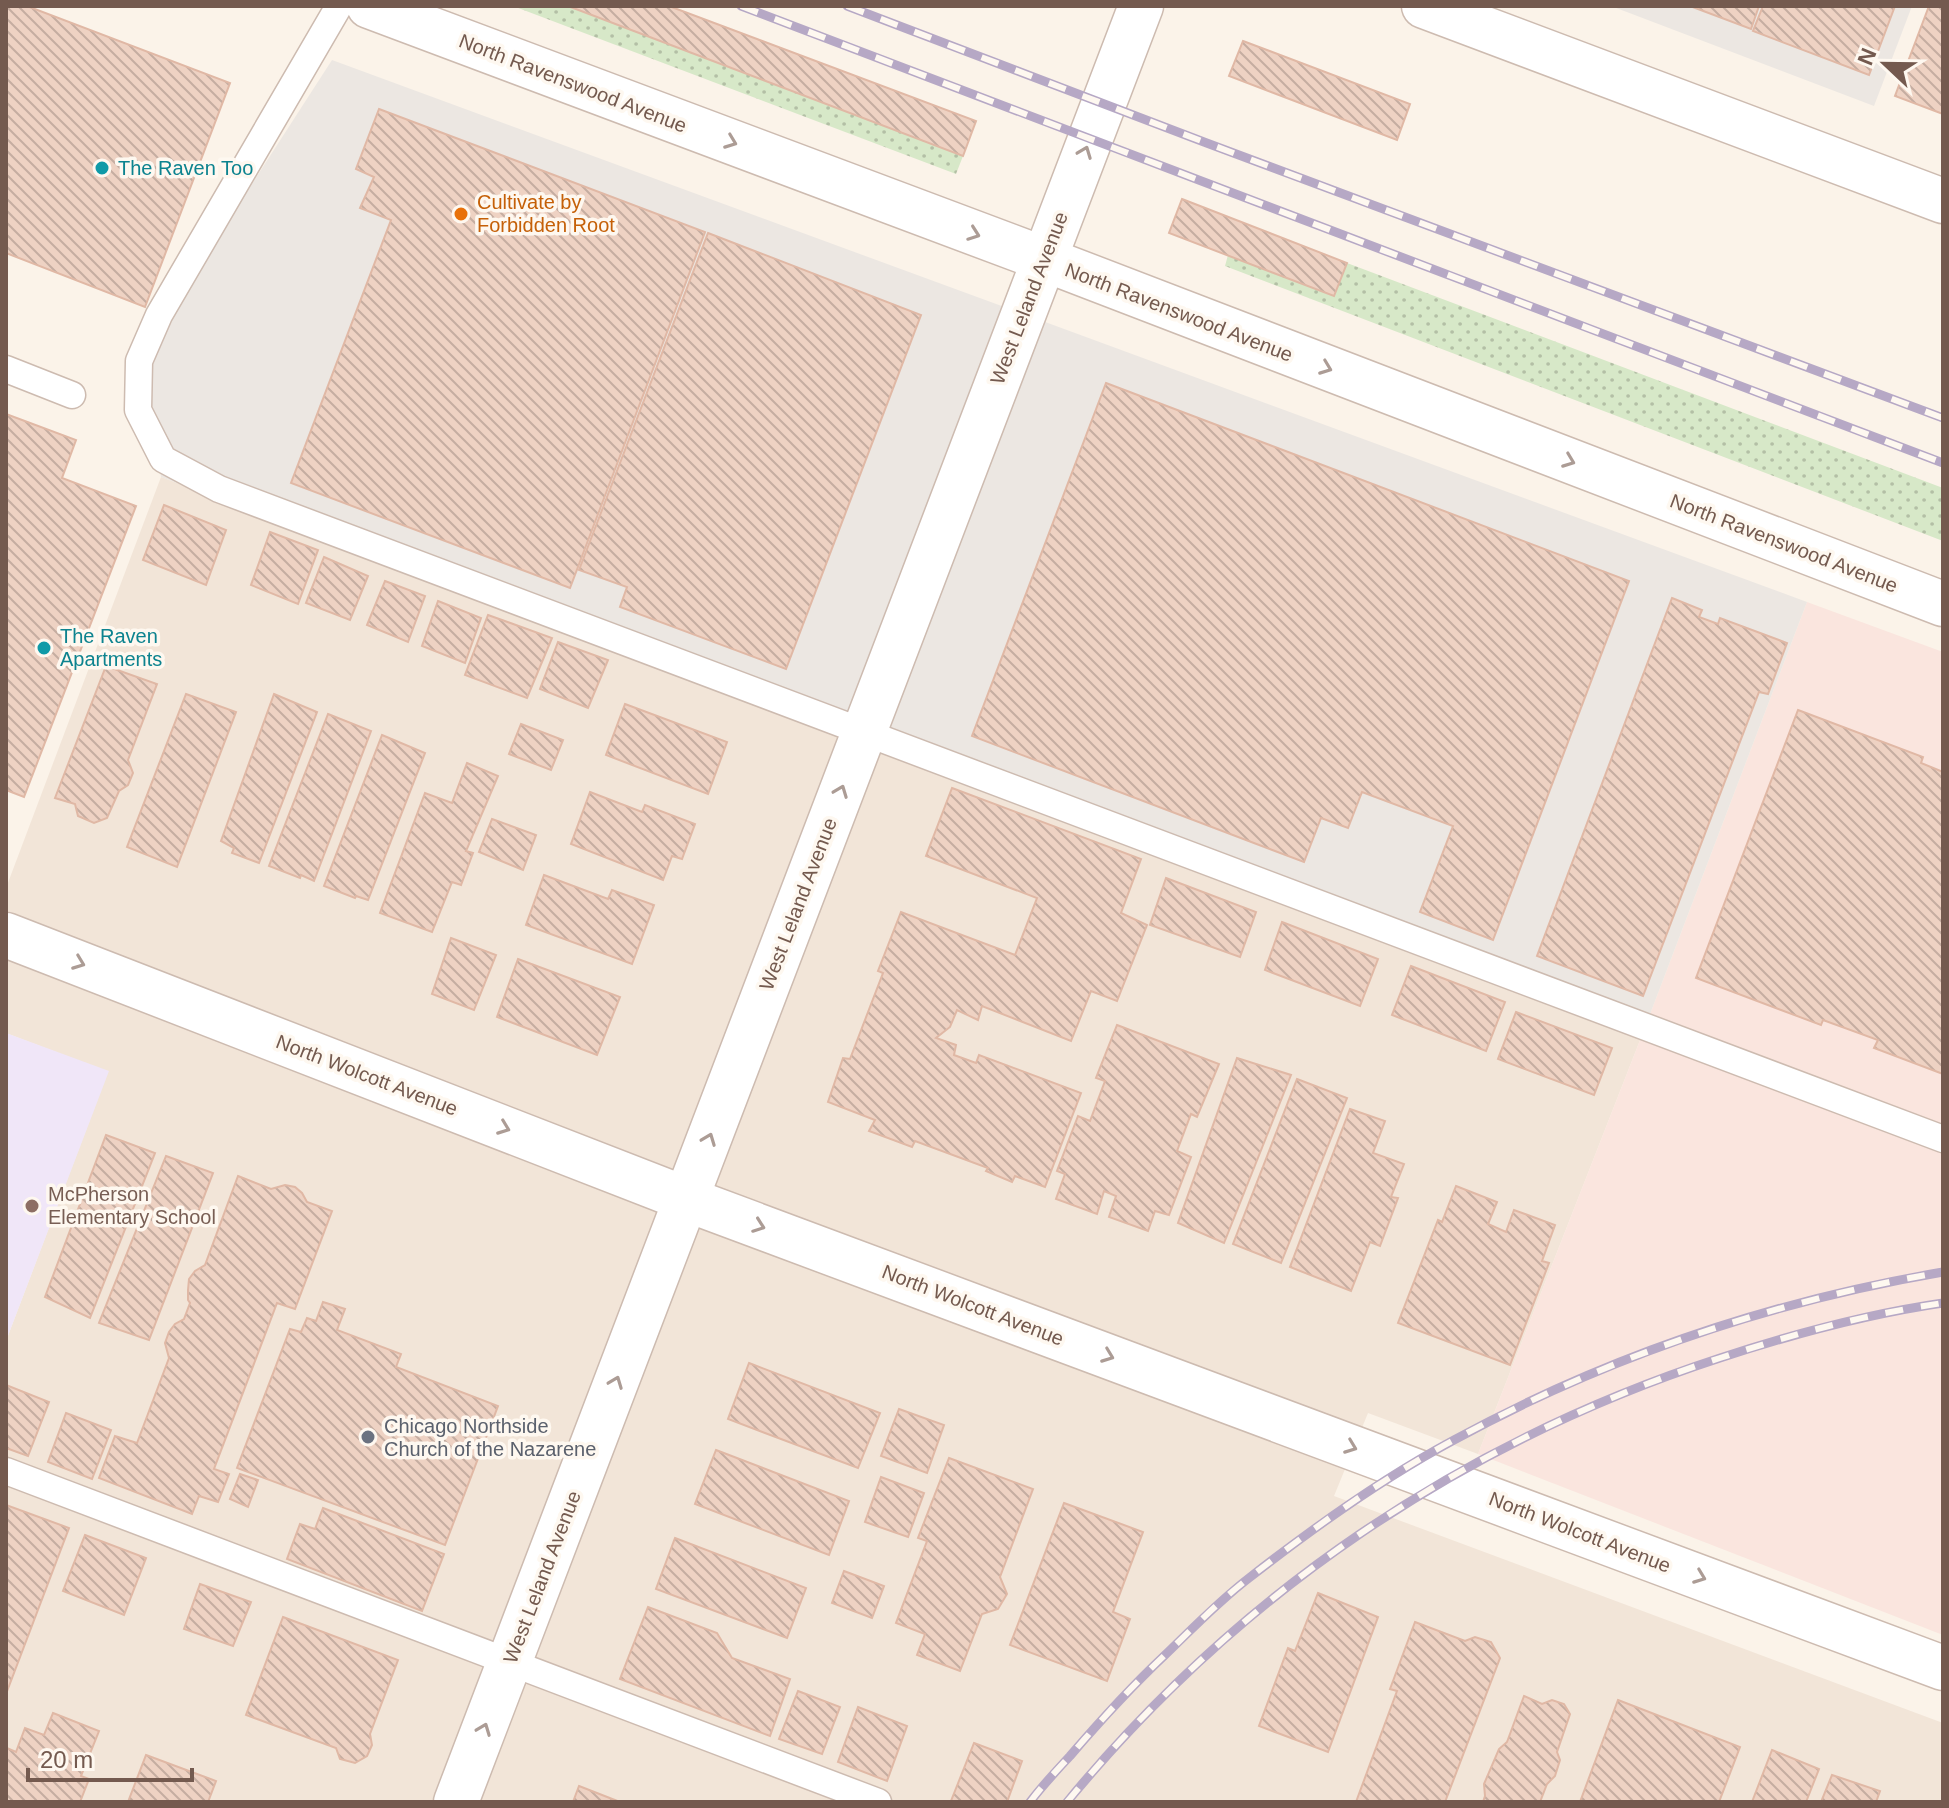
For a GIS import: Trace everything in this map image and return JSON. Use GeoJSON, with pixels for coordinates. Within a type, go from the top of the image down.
{"type":"FeatureCollection","features":[{"type":"Feature","properties":{"kind":"street","name":"North Ravenswood Avenue"},"geometry":{"type":"LineString","coordinates":[[369,6],[1044,259],[1943,604]]}},
{"type":"Feature","properties":{"kind":"street","name":"West Leland Avenue"},"geometry":{"type":"LineString","coordinates":[[456,1802],[1141,6]]}},
{"type":"Feature","properties":{"kind":"street"},"geometry":{"type":"LineString","coordinates":[[1424,6],[1943,201]]}},
{"type":"Feature","properties":{"kind":"street","name":"North Wolcott Avenue"},"geometry":{"type":"LineString","coordinates":[[6,935],[686,1199],[1943,1668]]}},
{"type":"Feature","properties":{"kind":"lane"},"geometry":{"type":"LineString","coordinates":[[339,6],[159,315],[139,361],[138,410],[163,459],[219,489],[1943,1139]]}},
{"type":"Feature","properties":{"kind":"lane"},"geometry":{"type":"LineString","coordinates":[[6,369],[72,395]]}},
{"type":"Feature","properties":{"kind":"lane"},"geometry":{"type":"LineString","coordinates":[[6,1471],[878,1802]]}},
{"type":"Feature","properties":{"kind":"shaded area"},"geometry":{"type":"Polygon","coordinates":[[[1611,6],[1912,6],[1874,106],[1611,6]]]}},
{"type":"Feature","properties":{"kind":"shaded area"},"geometry":{"type":"Polygon","coordinates":[[[332,60],[1807,602],[1644,1030],[161,477],[149,412],[152,346],[201,263],[332,60]]]}},
{"type":"Feature","properties":{"kind":"shaded area"},"geometry":{"type":"Polygon","coordinates":[[[161,477],[1644,1030],[1478,1454],[1368,1413],[1334,1496],[1943,1723],[1943,1802],[6,1802],[6,1341],[108,1072],[6,1033],[6,888],[161,477]]]}},
{"type":"Feature","properties":{"kind":"shaded area"},"geometry":{"type":"Polygon","coordinates":[[[1807,602],[1943,652],[1943,1635],[1478,1454],[1807,602]]]}},
{"type":"Feature","properties":{"kind":"shaded area","name":"McPherson Elementary School"},"geometry":{"type":"Polygon","coordinates":[[[6,1033],[109,1071],[6,1341],[6,1033]]]}},
{"type":"Feature","properties":{"kind":"green space"},"geometry":{"type":"Polygon","coordinates":[[[513,6],[568,6],[963,156],[956,174],[513,6]]]}},
{"type":"Feature","properties":{"kind":"green space"},"geometry":{"type":"Polygon","coordinates":[[[1228,255],[1334,295],[1347,263],[1943,488],[1943,541],[1225,266],[1228,255]]]}},
{"type":"Feature","properties":{"kind":"building","name":"The Raven Too"},"geometry":{"type":"Polygon","coordinates":[[[6,6],[27,6],[230,83],[145,307],[6,253],[6,6]]]}},
{"type":"Feature","properties":{"kind":"building"},"geometry":{"type":"Polygon","coordinates":[[[568,6],[669,6],[976,121],[963,156],[568,6]]]}},
{"type":"Feature","properties":{"kind":"building"},"geometry":{"type":"Polygon","coordinates":[[[1690,6],[1759,6],[1751,29],[1690,6]]]}},
{"type":"Feature","properties":{"kind":"building"},"geometry":{"type":"Polygon","coordinates":[[[1763,6],[1895,6],[1869,75],[1753,31],[1763,6]]]}},
{"type":"Feature","properties":{"kind":"building"},"geometry":{"type":"Polygon","coordinates":[[[1929,6],[1943,6],[1943,114],[1895,96],[1929,6]]]}},
{"type":"Feature","properties":{"kind":"building"},"geometry":{"type":"Polygon","coordinates":[[[1243,41],[1410,104],[1397,140],[1229,76],[1243,41]]]}},
{"type":"Feature","properties":{"kind":"building"},"geometry":{"type":"Polygon","coordinates":[[[379,109],[705,232],[570,588],[291,483],[391,220],[360,208],[374,177],[356,169],[379,109]]]}},
{"type":"Feature","properties":{"kind":"building"},"geometry":{"type":"Polygon","coordinates":[[[1182,199],[1347,263],[1334,296],[1169,233],[1182,199]]]}},
{"type":"Feature","properties":{"kind":"building"},"geometry":{"type":"Polygon","coordinates":[[[708,233],[921,315],[786,669],[620,607],[627,587],[579,570],[708,233]]]}},
{"type":"Feature","properties":{"kind":"building"},"geometry":{"type":"Polygon","coordinates":[[[1106,383],[1629,581],[1493,940],[1420,912],[1453,826],[1362,792],[1348,828],[1321,818],[1304,862],[972,736],[1106,383]]]}},
{"type":"Feature","properties":{"kind":"building","name":"The Raven Apartments"},"geometry":{"type":"Polygon","coordinates":[[[6,414],[76,440],[62,478],[136,506],[24,797],[6,790],[6,414]]]}},
{"type":"Feature","properties":{"kind":"building"},"geometry":{"type":"Polygon","coordinates":[[[164,505],[226,530],[206,585],[143,560],[164,505]]]}},
{"type":"Feature","properties":{"kind":"building"},"geometry":{"type":"Polygon","coordinates":[[[270,532],[318,550],[298,604],[251,585],[270,532]]]}},
{"type":"Feature","properties":{"kind":"building"},"geometry":{"type":"Polygon","coordinates":[[[324,557],[368,576],[350,620],[306,603],[324,557]]]}},
{"type":"Feature","properties":{"kind":"building"},"geometry":{"type":"Polygon","coordinates":[[[385,581],[425,596],[408,642],[367,625],[385,581]]]}},
{"type":"Feature","properties":{"kind":"building"},"geometry":{"type":"Polygon","coordinates":[[[1672,598],[1702,610],[1699,617],[1718,624],[1720,618],[1787,643],[1768,694],[1759,692],[1643,996],[1537,956],[1672,598]]]}},
{"type":"Feature","properties":{"kind":"building"},"geometry":{"type":"Polygon","coordinates":[[[438,601],[481,618],[465,663],[422,646],[438,601]]]}},
{"type":"Feature","properties":{"kind":"building"},"geometry":{"type":"Polygon","coordinates":[[[488,615],[552,638],[527,698],[465,675],[488,615]]]}},
{"type":"Feature","properties":{"kind":"building"},"geometry":{"type":"Polygon","coordinates":[[[558,642],[608,660],[588,708],[540,689],[558,642]]]}},
{"type":"Feature","properties":{"kind":"building"},"geometry":{"type":"Polygon","coordinates":[[[106,666],[157,684],[128,760],[133,773],[128,785],[119,791],[107,818],[94,823],[78,816],[75,804],[55,798],[106,666]]]}},
{"type":"Feature","properties":{"kind":"building"},"geometry":{"type":"Polygon","coordinates":[[[186,694],[236,712],[177,867],[127,847],[186,694]]]}},
{"type":"Feature","properties":{"kind":"building"},"geometry":{"type":"Polygon","coordinates":[[[274,694],[317,712],[259,863],[232,853],[234,848],[221,841],[274,694]]]}},
{"type":"Feature","properties":{"kind":"building"},"geometry":{"type":"Polygon","coordinates":[[[625,704],[727,742],[708,794],[606,755],[625,704]]]}},
{"type":"Feature","properties":{"kind":"building"},"geometry":{"type":"Polygon","coordinates":[[[1798,710],[1923,757],[1921,763],[1943,772],[1943,1074],[1874,1048],[1878,1040],[1823,1020],[1821,1025],[1696,978],[1798,710]]]}},
{"type":"Feature","properties":{"kind":"building"},"geometry":{"type":"Polygon","coordinates":[[[328,714],[371,731],[314,881],[269,866],[328,714]]]}},
{"type":"Feature","properties":{"kind":"building"},"geometry":{"type":"Polygon","coordinates":[[[521,724],[563,740],[551,770],[509,754],[521,724]]]}},
{"type":"Feature","properties":{"kind":"building"},"geometry":{"type":"Polygon","coordinates":[[[382,735],[425,753],[368,900],[324,886],[382,735]]]}},
{"type":"Feature","properties":{"kind":"building"},"geometry":{"type":"Polygon","coordinates":[[[467,763],[498,776],[466,851],[473,853],[461,885],[452,882],[432,932],[380,913],[425,793],[452,803],[467,763]]]}},
{"type":"Feature","properties":{"kind":"building"},"geometry":{"type":"Polygon","coordinates":[[[952,788],[1141,859],[1121,913],[1147,925],[1117,1001],[1091,991],[1071,1041],[982,1006],[978,1020],[957,1010],[950,1027],[936,1038],[956,1045],[954,1055],[976,1063],[979,1055],[1081,1093],[1045,1187],[1015,1176],[1012,1182],[986,1171],[988,1168],[915,1141],[912,1147],[869,1131],[875,1120],[828,1102],[843,1058],[850,1059],[883,973],[878,971],[901,912],[1015,955],[1037,898],[926,856],[952,788]]]}},
{"type":"Feature","properties":{"kind":"building"},"geometry":{"type":"Polygon","coordinates":[[[590,792],[642,812],[645,805],[695,824],[682,859],[672,856],[663,880],[571,844],[590,792]]]}},
{"type":"Feature","properties":{"kind":"building"},"geometry":{"type":"Polygon","coordinates":[[[492,819],[536,835],[523,870],[479,852],[492,819]]]}},
{"type":"Feature","properties":{"kind":"building"},"geometry":{"type":"Polygon","coordinates":[[[544,875],[608,899],[612,890],[654,905],[632,964],[526,925],[544,875]]]}},
{"type":"Feature","properties":{"kind":"building"},"geometry":{"type":"Polygon","coordinates":[[[1166,878],[1256,912],[1240,957],[1150,925],[1166,878]]]}},
{"type":"Feature","properties":{"kind":"building"},"geometry":{"type":"Polygon","coordinates":[[[1282,922],[1378,959],[1360,1006],[1265,970],[1282,922]]]}},
{"type":"Feature","properties":{"kind":"building"},"geometry":{"type":"Polygon","coordinates":[[[451,938],[496,955],[474,1010],[432,994],[451,938]]]}},
{"type":"Feature","properties":{"kind":"building"},"geometry":{"type":"Polygon","coordinates":[[[518,959],[620,997],[597,1055],[497,1017],[518,959]]]}},
{"type":"Feature","properties":{"kind":"building"},"geometry":{"type":"Polygon","coordinates":[[[1411,966],[1505,1002],[1486,1051],[1392,1015],[1411,966]]]}},
{"type":"Feature","properties":{"kind":"building"},"geometry":{"type":"Polygon","coordinates":[[[1516,1012],[1612,1048],[1594,1095],[1498,1059],[1516,1012]]]}},
{"type":"Feature","properties":{"kind":"building"},"geometry":{"type":"Polygon","coordinates":[[[1117,1025],[1219,1064],[1197,1117],[1191,1114],[1177,1151],[1191,1157],[1169,1215],[1155,1211],[1148,1231],[1109,1217],[1116,1196],[1104,1191],[1097,1214],[1056,1199],[1065,1174],[1057,1171],[1078,1116],[1090,1121],[1105,1081],[1096,1078],[1117,1025]]]}},
{"type":"Feature","properties":{"kind":"building"},"geometry":{"type":"Polygon","coordinates":[[[1237,1058],[1291,1075],[1224,1243],[1178,1223],[1237,1058]]]}},
{"type":"Feature","properties":{"kind":"building"},"geometry":{"type":"Polygon","coordinates":[[[1297,1079],[1347,1098],[1281,1263],[1233,1244],[1297,1079]]]}},
{"type":"Feature","properties":{"kind":"building"},"geometry":{"type":"Polygon","coordinates":[[[1350,1109],[1385,1121],[1373,1153],[1404,1164],[1391,1197],[1398,1198],[1380,1246],[1370,1242],[1351,1291],[1290,1267],[1350,1109]]]}},
{"type":"Feature","properties":{"kind":"building"},"geometry":{"type":"Polygon","coordinates":[[[106,1135],[155,1153],[90,1318],[45,1297],[106,1135]]]}},
{"type":"Feature","properties":{"kind":"building"},"geometry":{"type":"Polygon","coordinates":[[[166,1156],[213,1173],[149,1340],[99,1323],[166,1156]]]}},
{"type":"Feature","properties":{"kind":"building"},"geometry":{"type":"Polygon","coordinates":[[[238,1176],[271,1189],[285,1185],[295,1187],[307,1202],[332,1211],[295,1309],[277,1303],[214,1469],[229,1474],[218,1502],[199,1496],[192,1514],[99,1478],[115,1436],[137,1443],[169,1358],[165,1343],[169,1332],[184,1319],[190,1303],[189,1279],[205,1265],[238,1176]]]}},
{"type":"Feature","properties":{"kind":"building"},"geometry":{"type":"Polygon","coordinates":[[[1456,1186],[1497,1202],[1488,1224],[1506,1232],[1514,1210],[1555,1225],[1542,1261],[1549,1263],[1510,1365],[1398,1323],[1438,1220],[1442,1222],[1456,1186]]]}},
{"type":"Feature","properties":{"kind":"building","name":"Chicago Northside Church of the Nazarene"},"geometry":{"type":"Polygon","coordinates":[[[323,1302],[345,1309],[337,1330],[401,1354],[396,1367],[498,1406],[445,1545],[237,1468],[290,1329],[301,1332],[307,1318],[316,1321],[323,1302]]]}},
{"type":"Feature","properties":{"kind":"building"},"geometry":{"type":"Polygon","coordinates":[[[749,1363],[880,1413],[858,1468],[728,1419],[749,1363]]]}},
{"type":"Feature","properties":{"kind":"building"},"geometry":{"type":"Polygon","coordinates":[[[6,1385],[49,1402],[28,1456],[6,1448],[6,1385]]]}},
{"type":"Feature","properties":{"kind":"building"},"geometry":{"type":"Polygon","coordinates":[[[899,1409],[944,1425],[927,1473],[881,1456],[899,1409]]]}},
{"type":"Feature","properties":{"kind":"building"},"geometry":{"type":"Polygon","coordinates":[[[66,1413],[111,1430],[92,1479],[48,1462],[66,1413]]]}},
{"type":"Feature","properties":{"kind":"building"},"geometry":{"type":"Polygon","coordinates":[[[716,1450],[849,1501],[829,1555],[695,1504],[716,1450]]]}},
{"type":"Feature","properties":{"kind":"building"},"geometry":{"type":"Polygon","coordinates":[[[949,1458],[1033,1489],[1000,1577],[1007,1594],[998,1609],[982,1614],[960,1671],[917,1655],[925,1634],[896,1623],[927,1541],[918,1538],[949,1458]]]}},
{"type":"Feature","properties":{"kind":"building"},"geometry":{"type":"Polygon","coordinates":[[[240,1474],[258,1480],[248,1507],[230,1499],[240,1474]]]}},
{"type":"Feature","properties":{"kind":"building"},"geometry":{"type":"Polygon","coordinates":[[[881,1477],[924,1493],[908,1537],[865,1522],[881,1477]]]}},
{"type":"Feature","properties":{"kind":"building"},"geometry":{"type":"Polygon","coordinates":[[[1064,1503],[1143,1532],[1113,1612],[1130,1619],[1107,1681],[1010,1645],[1064,1503]]]}},
{"type":"Feature","properties":{"kind":"building"},"geometry":{"type":"Polygon","coordinates":[[[6,1505],[69,1528],[6,1694],[6,1505]]]}},
{"type":"Feature","properties":{"kind":"building"},"geometry":{"type":"Polygon","coordinates":[[[323,1508],[444,1554],[422,1611],[287,1559],[300,1524],[315,1529],[323,1508]]]}},
{"type":"Feature","properties":{"kind":"building"},"geometry":{"type":"Polygon","coordinates":[[[85,1535],[146,1558],[124,1615],[63,1591],[85,1535]]]}},
{"type":"Feature","properties":{"kind":"building"},"geometry":{"type":"Polygon","coordinates":[[[675,1538],[806,1588],[787,1638],[656,1589],[675,1538]]]}},
{"type":"Feature","properties":{"kind":"building"},"geometry":{"type":"Polygon","coordinates":[[[844,1571],[884,1586],[872,1618],[832,1603],[844,1571]]]}},
{"type":"Feature","properties":{"kind":"building"},"geometry":{"type":"Polygon","coordinates":[[[200,1584],[251,1602],[233,1646],[184,1629],[200,1584]]]}},
{"type":"Feature","properties":{"kind":"building"},"geometry":{"type":"Polygon","coordinates":[[[1318,1593],[1378,1617],[1328,1752],[1259,1726],[1288,1648],[1295,1651],[1318,1593]]]}},
{"type":"Feature","properties":{"kind":"building"},"geometry":{"type":"Polygon","coordinates":[[[648,1607],[717,1633],[732,1658],[790,1679],[770,1736],[620,1679],[648,1607]]]}},
{"type":"Feature","properties":{"kind":"building"},"geometry":{"type":"Polygon","coordinates":[[[283,1617],[398,1660],[370,1734],[372,1745],[367,1756],[355,1763],[340,1759],[336,1748],[246,1715],[283,1617]]]}},
{"type":"Feature","properties":{"kind":"building"},"geometry":{"type":"Polygon","coordinates":[[[1415,1622],[1465,1641],[1475,1637],[1491,1642],[1500,1658],[1445,1802],[1356,1802],[1397,1691],[1390,1689],[1415,1622]]]}},
{"type":"Feature","properties":{"kind":"building"},"geometry":{"type":"Polygon","coordinates":[[[798,1691],[840,1707],[822,1754],[779,1739],[798,1691]]]}},
{"type":"Feature","properties":{"kind":"building"},"geometry":{"type":"Polygon","coordinates":[[[1524,1696],[1542,1704],[1552,1700],[1564,1704],[1570,1714],[1557,1752],[1560,1760],[1555,1776],[1547,1784],[1540,1802],[1483,1802],[1484,1784],[1499,1749],[1507,1742],[1524,1696]]]}},
{"type":"Feature","properties":{"kind":"building"},"geometry":{"type":"Polygon","coordinates":[[[1618,1700],[1740,1747],[1719,1802],[1580,1802],[1618,1700]]]}},
{"type":"Feature","properties":{"kind":"building"},"geometry":{"type":"Polygon","coordinates":[[[858,1707],[907,1726],[887,1781],[838,1762],[858,1707]]]}},
{"type":"Feature","properties":{"kind":"building"},"geometry":{"type":"Polygon","coordinates":[[[53,1713],[99,1731],[81,1776],[89,1779],[80,1802],[6,1802],[7,1748],[16,1752],[25,1728],[44,1735],[53,1713]]]}},
{"type":"Feature","properties":{"kind":"building"},"geometry":{"type":"Polygon","coordinates":[[[974,1743],[1022,1761],[1007,1802],[951,1801],[974,1743]]]}},
{"type":"Feature","properties":{"kind":"building"},"geometry":{"type":"Polygon","coordinates":[[[1772,1750],[1819,1769],[1806,1802],[1752,1802],[1772,1750]]]}},
{"type":"Feature","properties":{"kind":"building"},"geometry":{"type":"Polygon","coordinates":[[[146,1755],[216,1781],[208,1802],[128,1802],[146,1755]]]}},
{"type":"Feature","properties":{"kind":"building"},"geometry":{"type":"Polygon","coordinates":[[[1832,1775],[1880,1791],[1876,1802],[1821,1802],[1832,1775]]]}},
{"type":"Feature","properties":{"kind":"building"},"geometry":{"type":"Polygon","coordinates":[[[579,1786],[620,1802],[573,1802],[579,1786]]]}},
{"type":"Feature","properties":{"kind":"railway"},"geometry":{"type":"LineString","coordinates":[[741,6],[1943,463]]}},
{"type":"Feature","properties":{"kind":"railway"},"geometry":{"type":"LineString","coordinates":[[847,6],[1943,418]]}},
{"type":"Feature","properties":{"kind":"railway"},"geometry":{"type":"LineString","coordinates":[[1030,1802],[1128,1692],[1227,1596],[1323,1522],[1427,1455],[1571,1383],[1692,1336],[1816,1299],[1943,1272]]}},
{"type":"Feature","properties":{"kind":"railway"},"geometry":{"type":"LineString","coordinates":[[1067,1802],[1134,1726],[1206,1656],[1282,1591],[1362,1533],[1446,1480],[1533,1433],[1625,1393],[1720,1358],[1830,1326],[1943,1303]]}},
{"type":"Feature","properties":{"kind":"place","name":"The Raven Too"},"geometry":{"type":"Point","coordinates":[102,168]}},
{"type":"Feature","properties":{"kind":"place","name":"Cultivate by Forbidden Root"},"geometry":{"type":"Point","coordinates":[461,214]}},
{"type":"Feature","properties":{"kind":"place","name":"The Raven Apartments"},"geometry":{"type":"Point","coordinates":[44,648]}},
{"type":"Feature","properties":{"kind":"place","name":"McPherson Elementary School"},"geometry":{"type":"Point","coordinates":[32,1206]}},
{"type":"Feature","properties":{"kind":"place","name":"Chicago Northside Church of the Nazarene"},"geometry":{"type":"Point","coordinates":[368,1437]}}]}
